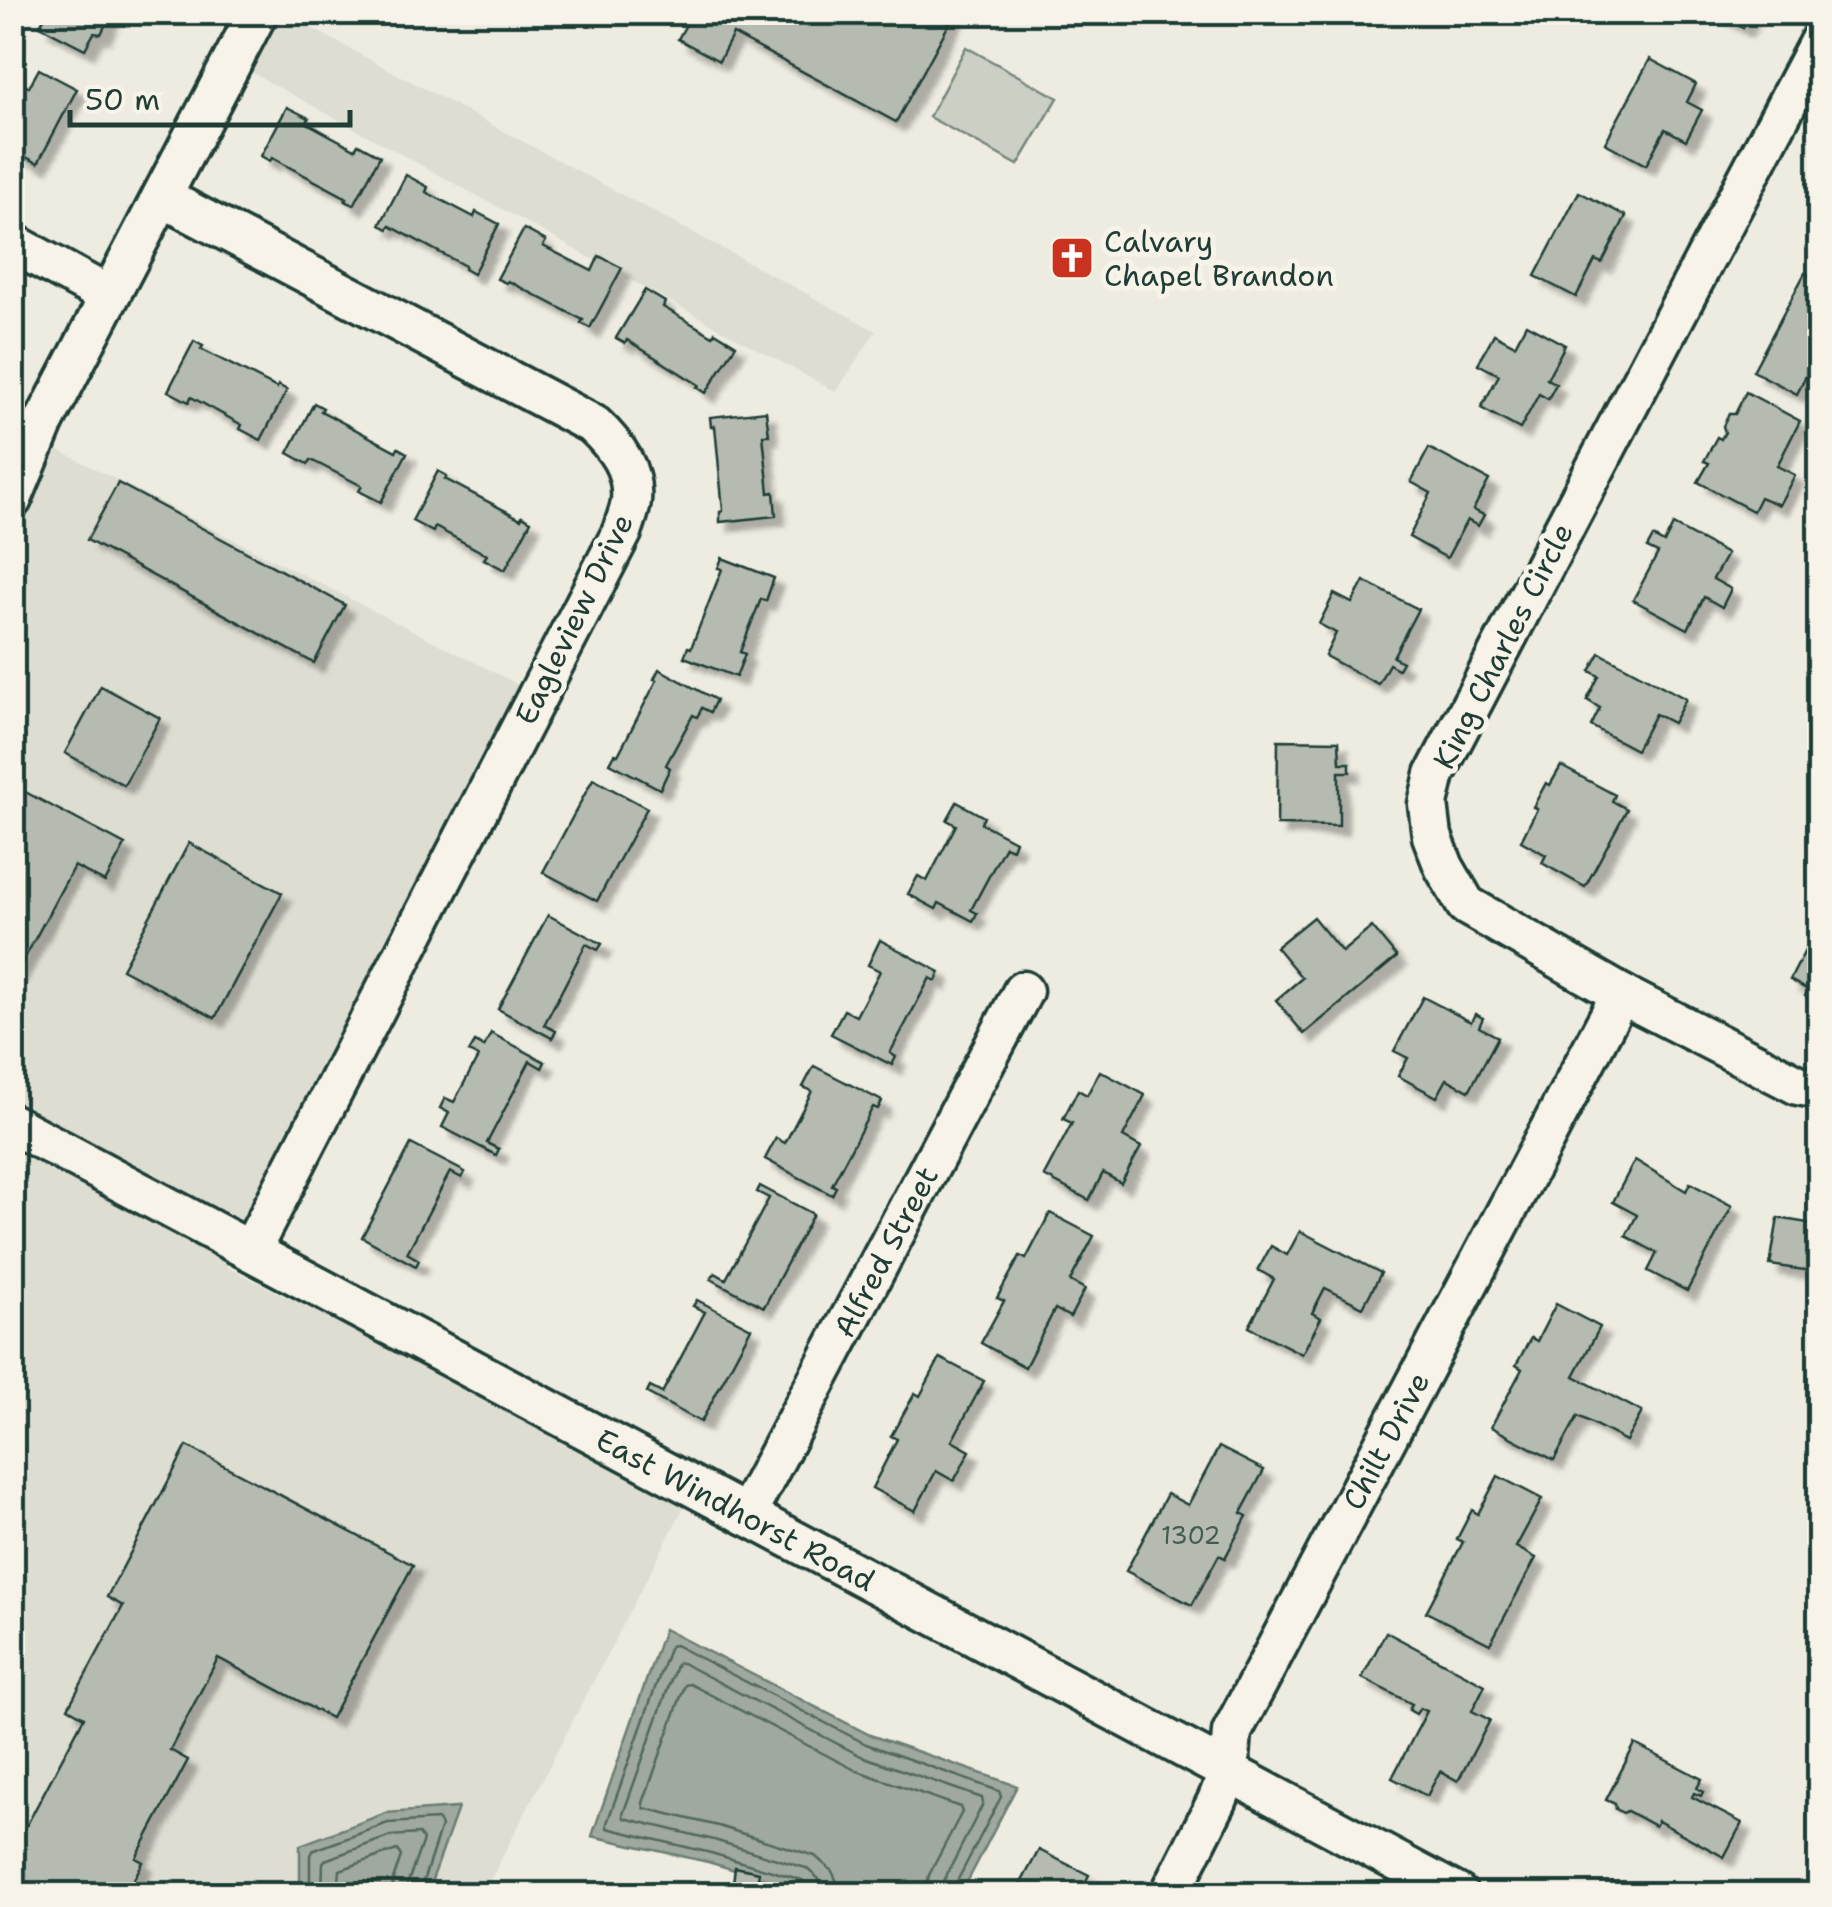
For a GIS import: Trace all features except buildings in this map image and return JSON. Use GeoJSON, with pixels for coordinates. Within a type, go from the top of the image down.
{"type":"FeatureCollection","features":[{"type":"Feature","properties":{"kind":"street"},"geometry":{"type":"LineString","coordinates":[[12,499],[44,422],[258,12]]}},
{"type":"Feature","properties":{"kind":"street","name":"King Charles Circle"},"geometry":{"type":"LineString","coordinates":[[1820,40],[1435,774],[1428,804],[1432,836],[1444,868],[1466,904],[1622,994],[1798,1085],[1820,1089]]}},
{"type":"Feature","properties":{"kind":"street","name":"Eagleview Drive"},"geometry":{"type":"LineString","coordinates":[[162,197],[594,425],[615,445],[629,473],[631,502],[622,532],[250,1250]]}},
{"type":"Feature","properties":{"kind":"street"},"geometry":{"type":"LineString","coordinates":[[12,243],[109,296]]}},
{"type":"Feature","properties":{"kind":"street"},"geometry":{"type":"LineString","coordinates":[[12,466],[44,422]]}},
{"type":"Feature","properties":{"kind":"street","name":"Alfred Street"},"geometry":{"type":"LineString","coordinates":[[746,1515],[1022,991]]}},
{"type":"Feature","properties":{"kind":"street","name":"Chilt Drive"},"geometry":{"type":"LineString","coordinates":[[1170,1894],[1229,1771],[1232,1732],[1622,994]]}},
{"type":"Feature","properties":{"kind":"street","name":"East Windhorst Road"},"geometry":{"type":"LineString","coordinates":[[12,1124],[1458,1894]]}},
{"type":"Feature","properties":{"kind":"shaded area"},"geometry":{"type":"Polygon","coordinates":[[[280,13],[296,13],[304,24],[876,331],[836,392],[249,71],[280,13]]]}},
{"type":"Feature","properties":{"kind":"shaded area"},"geometry":{"type":"Polygon","coordinates":[[[966,47],[1058,98],[1018,165],[929,117],[966,47]]]}},
{"type":"Feature","properties":{"kind":"shaded area"},"geometry":{"type":"Polygon","coordinates":[[[54,448],[521,686],[243,1221],[13,1099],[12,550],[54,448]]]}},
{"type":"Feature","properties":{"kind":"shaded area"},"geometry":{"type":"Polygon","coordinates":[[[12,1148],[229,1263],[227,1267],[684,1507],[483,1894],[427,1894],[457,1809],[300,1844],[300,1894],[13,1894],[12,1148]]]}},
{"type":"Feature","properties":{"kind":"water"},"geometry":{"type":"Polygon","coordinates":[[[664,1629],[870,1735],[1017,1786],[961,1894],[815,1894],[708,1862],[592,1836],[664,1629]]]}},
{"type":"Feature","properties":{"kind":"water"},"geometry":{"type":"Polygon","coordinates":[[[458,1808],[427,1894],[300,1894],[300,1845],[386,1813],[458,1808]]]}},
{"type":"Feature","properties":{"kind":"place","name":"Calvary Chapel Brandon"},"geometry":{"type":"Point","coordinates":[1072,258]}}]}
